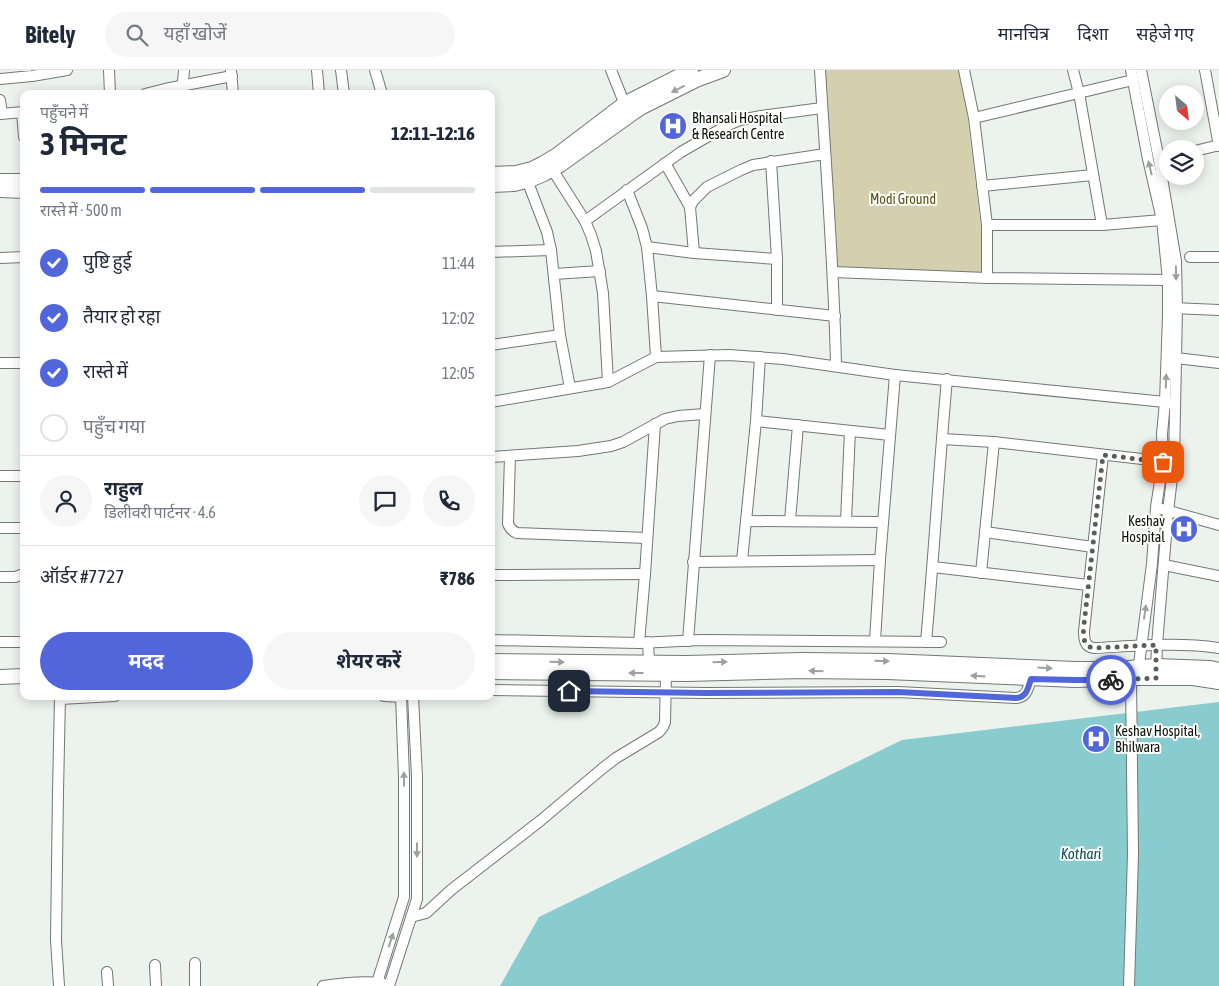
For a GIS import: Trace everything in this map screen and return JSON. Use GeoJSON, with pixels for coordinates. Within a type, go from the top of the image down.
{"type":"FeatureCollection","features":[{"type":"Feature","properties":{"kind":"main road"},"geometry":{"type":"LineString","coordinates":[[495,174],[516,173],[542,164],[691,70]]}},
{"type":"Feature","properties":{"kind":"main road"},"geometry":{"type":"LineString","coordinates":[[495,185],[514,184],[544,174],[627,110],[640,108],[696,80],[723,70]]}},
{"type":"Feature","properties":{"kind":"main road"},"geometry":{"type":"LineString","coordinates":[[0,181],[20,181]]}},
{"type":"Feature","properties":{"kind":"main road"},"geometry":{"type":"LineString","coordinates":[[0,190],[20,190]]}},
{"type":"Feature","properties":{"kind":"main road"},"geometry":{"type":"LineString","coordinates":[[495,671],[521,667],[649,662],[803,660],[1114,669],[1136,674]]}},
{"type":"Feature","properties":{"kind":"main road"},"geometry":{"type":"LineString","coordinates":[[495,661],[521,667],[666,674],[803,671],[888,672],[1074,680],[1210,668],[1219,670]]}},
{"type":"Feature","properties":{"kind":"main road"},"geometry":{"type":"LineString","coordinates":[[1156,672],[1219,682]]}},
{"type":"Feature","properties":{"kind":"main road"},"geometry":{"type":"LineString","coordinates":[[0,677],[20,676]]}},
{"type":"Feature","properties":{"kind":"street"},"geometry":{"type":"LineString","coordinates":[[0,79],[66,70]]}},
{"type":"Feature","properties":{"kind":"street"},"geometry":{"type":"LineString","coordinates":[[109,70],[110,90]]}},
{"type":"Feature","properties":{"kind":"street"},"geometry":{"type":"LineString","coordinates":[[184,70],[182,90],[231,73],[233,90]]}},
{"type":"Feature","properties":{"kind":"street"},"geometry":{"type":"LineString","coordinates":[[317,70],[319,90]]}},
{"type":"Feature","properties":{"kind":"street"},"geometry":{"type":"LineString","coordinates":[[341,70],[344,90]]}},
{"type":"Feature","properties":{"kind":"street"},"geometry":{"type":"LineString","coordinates":[[374,70],[381,90]]}},
{"type":"Feature","properties":{"kind":"street"},"geometry":{"type":"LineString","coordinates":[[611,70],[627,110]]}},
{"type":"Feature","properties":{"kind":"street"},"geometry":{"type":"LineString","coordinates":[[820,70],[833,272],[836,366]]}},
{"type":"Feature","properties":{"kind":"street"},"geometry":{"type":"LineString","coordinates":[[966,70],[987,225],[988,278]]}},
{"type":"Feature","properties":{"kind":"street"},"geometry":{"type":"LineString","coordinates":[[1073,70],[1079,93],[1102,224]]}},
{"type":"Feature","properties":{"kind":"street"},"geometry":{"type":"LineString","coordinates":[[1141,70],[1159,143]]}},
{"type":"Feature","properties":{"kind":"street"},"geometry":{"type":"LineString","coordinates":[[1204,149],[1219,145],[1214,95],[1205,70]]}},
{"type":"Feature","properties":{"kind":"street"},"geometry":{"type":"LineString","coordinates":[[974,118],[1079,93],[1132,75],[1162,220],[1176,358],[1174,462],[1156,645],[1156,672]]}},
{"type":"Feature","properties":{"kind":"street"},"geometry":{"type":"LineString","coordinates":[[0,100],[1,114],[20,112]]}},
{"type":"Feature","properties":{"kind":"street"},"geometry":{"type":"LineString","coordinates":[[585,221],[665,163],[714,132],[740,120],[822,108]]}},
{"type":"Feature","properties":{"kind":"street"},"geometry":{"type":"LineString","coordinates":[[690,207],[693,201],[707,188],[741,170],[761,163],[825,154]]}},
{"type":"Feature","properties":{"kind":"street"},"geometry":{"type":"LineString","coordinates":[[771,162],[777,259],[777,310]]}},
{"type":"Feature","properties":{"kind":"street"},"geometry":{"type":"LineString","coordinates":[[665,163],[690,207],[694,253]]}},
{"type":"Feature","properties":{"kind":"street"},"geometry":{"type":"LineString","coordinates":[[552,169],[585,221],[596,251],[603,293],[608,382]]}},
{"type":"Feature","properties":{"kind":"street"},"geometry":{"type":"LineString","coordinates":[[982,186],[1093,176]]}},
{"type":"Feature","properties":{"kind":"street"},"geometry":{"type":"LineString","coordinates":[[527,180],[547,232],[551,250],[560,335],[570,388]]}},
{"type":"Feature","properties":{"kind":"street"},"geometry":{"type":"LineString","coordinates":[[1129,986],[1136,674],[1152,564],[1156,508],[1163,462],[1162,434],[1176,261],[1166,185]]}},
{"type":"Feature","properties":{"kind":"street"},"geometry":{"type":"LineString","coordinates":[[627,190],[642,228],[646,247],[652,296],[656,357]]}},
{"type":"Feature","properties":{"kind":"street"},"geometry":{"type":"LineString","coordinates":[[987,225],[1102,224],[1162,220]]}},
{"type":"Feature","properties":{"kind":"street"},"geometry":{"type":"LineString","coordinates":[[646,247],[694,253],[777,259]]}},
{"type":"Feature","properties":{"kind":"street"},"geometry":{"type":"LineString","coordinates":[[495,252],[551,250]]}},
{"type":"Feature","properties":{"kind":"street"},"geometry":{"type":"LineString","coordinates":[[0,258],[20,257]]}},
{"type":"Feature","properties":{"kind":"street"},"geometry":{"type":"LineString","coordinates":[[1190,257],[1219,257]]}},
{"type":"Feature","properties":{"kind":"street"},"geometry":{"type":"LineString","coordinates":[[554,274],[600,271]]}},
{"type":"Feature","properties":{"kind":"street"},"geometry":{"type":"LineString","coordinates":[[833,272],[988,278],[1168,280]]}},
{"type":"Feature","properties":{"kind":"street"},"geometry":{"type":"LineString","coordinates":[[652,296],[835,316]]}},
{"type":"Feature","properties":{"kind":"street"},"geometry":{"type":"LineString","coordinates":[[1172,308],[1219,310]]}},
{"type":"Feature","properties":{"kind":"street"},"geometry":{"type":"LineString","coordinates":[[495,344],[560,335]]}},
{"type":"Feature","properties":{"kind":"street"},"geometry":{"type":"LineString","coordinates":[[688,641],[710,355]]}},
{"type":"Feature","properties":{"kind":"street"},"geometry":{"type":"LineString","coordinates":[[495,401],[608,382],[656,357],[728,355],[836,366],[895,375],[1165,402],[1176,405]]}},
{"type":"Feature","properties":{"kind":"street"},"geometry":{"type":"LineString","coordinates":[[742,561],[756,421],[760,358]]}},
{"type":"Feature","properties":{"kind":"street"},"geometry":{"type":"LineString","coordinates":[[1176,358],[1219,363]]}},
{"type":"Feature","properties":{"kind":"street"},"geometry":{"type":"LineString","coordinates":[[0,363],[20,363]]}},
{"type":"Feature","properties":{"kind":"street"},"geometry":{"type":"LineString","coordinates":[[875,641],[895,375]]}},
{"type":"Feature","properties":{"kind":"street"},"geometry":{"type":"LineString","coordinates":[[926,642],[947,379]]}},
{"type":"Feature","properties":{"kind":"street"},"geometry":{"type":"LineString","coordinates":[[495,457],[578,451],[611,446],[623,442],[665,419],[705,414]]}},
{"type":"Feature","properties":{"kind":"street"},"geometry":{"type":"LineString","coordinates":[[756,421],[890,435]]}},
{"type":"Feature","properties":{"kind":"street"},"geometry":{"type":"LineString","coordinates":[[649,662],[643,642],[645,574],[655,424]]}},
{"type":"Feature","properties":{"kind":"street"},"geometry":{"type":"LineString","coordinates":[[790,521],[798,425]]}},
{"type":"Feature","properties":{"kind":"street"},"geometry":{"type":"LineString","coordinates":[[846,521],[850,430]]}},
{"type":"Feature","properties":{"kind":"street"},"geometry":{"type":"LineString","coordinates":[[942,439],[994,442],[1174,462]]}},
{"type":"Feature","properties":{"kind":"street"},"geometry":{"type":"LineString","coordinates":[[981,573],[994,442]]}},
{"type":"Feature","properties":{"kind":"street"},"geometry":{"type":"LineString","coordinates":[[1103,455],[1088,585],[1084,640],[1088,646],[1094,648],[1141,645],[1219,648]]}},
{"type":"Feature","properties":{"kind":"street"},"geometry":{"type":"LineString","coordinates":[[510,456],[508,524],[514,532],[647,538]]}},
{"type":"Feature","properties":{"kind":"street"},"geometry":{"type":"LineString","coordinates":[[0,476],[20,476]]}},
{"type":"Feature","properties":{"kind":"street"},"geometry":{"type":"LineString","coordinates":[[1156,508],[1219,526]]}},
{"type":"Feature","properties":{"kind":"street"},"geometry":{"type":"LineString","coordinates":[[746,522],[883,522]]}},
{"type":"Feature","properties":{"kind":"street"},"geometry":{"type":"LineString","coordinates":[[0,528],[20,528]]}},
{"type":"Feature","properties":{"kind":"street"},"geometry":{"type":"LineString","coordinates":[[985,532],[1093,547]]}},
{"type":"Feature","properties":{"kind":"street"},"geometry":{"type":"LineString","coordinates":[[693,562],[880,560]]}},
{"type":"Feature","properties":{"kind":"street"},"geometry":{"type":"LineString","coordinates":[[1164,565],[1219,576]]}},
{"type":"Feature","properties":{"kind":"street"},"geometry":{"type":"LineString","coordinates":[[933,568],[1088,585]]}},
{"type":"Feature","properties":{"kind":"street"},"geometry":{"type":"LineString","coordinates":[[495,575],[645,574]]}},
{"type":"Feature","properties":{"kind":"street"},"geometry":{"type":"LineString","coordinates":[[0,577],[20,575]]}},
{"type":"Feature","properties":{"kind":"street"},"geometry":{"type":"LineString","coordinates":[[495,640],[941,642]]}},
{"type":"Feature","properties":{"kind":"street"},"geometry":{"type":"LineString","coordinates":[[0,642],[20,642]]}},
{"type":"Feature","properties":{"kind":"street"},"geometry":{"type":"LineString","coordinates":[[411,917],[426,913],[451,890],[540,821],[603,768],[659,732],[665,722],[666,674]]}},
{"type":"Feature","properties":{"kind":"street"},"geometry":{"type":"LineString","coordinates":[[495,690],[898,692],[1021,698],[1027,692],[1031,679]]}},
{"type":"Feature","properties":{"kind":"street"},"geometry":{"type":"LineString","coordinates":[[59,986],[56,930],[60,700]]}},
{"type":"Feature","properties":{"kind":"street"},"geometry":{"type":"LineString","coordinates":[[377,984],[404,897],[404,777],[401,700]]}},
{"type":"Feature","properties":{"kind":"street"},"geometry":{"type":"LineString","coordinates":[[323,986],[347,983],[389,985],[417,899],[413,700]]}},
{"type":"Feature","properties":{"kind":"street"},"geometry":{"type":"LineString","coordinates":[[195,963],[195,986]]}},
{"type":"Feature","properties":{"kind":"street"},"geometry":{"type":"LineString","coordinates":[[156,965],[156,986]]}},
{"type":"Feature","properties":{"kind":"street"},"geometry":{"type":"LineString","coordinates":[[107,972],[108,986]]}},
{"type":"Feature","properties":{"kind":"green space","name":"Modi Ground"},"geometry":{"type":"Polygon","coordinates":[[[820,70],[962,70],[987,278],[833,272],[820,70]]]}},
{"type":"Feature","properties":{"kind":"water","name":"Kothari"},"geometry":{"type":"Polygon","coordinates":[[[1219,702],[1219,986],[500,986],[539,917],[902,740],[1219,702]]]}},
{"type":"Feature","properties":{"kind":"way so far"},"geometry":{"type":"LineString","coordinates":[[1111,680],[1156,678],[1156,645],[1091,648],[1084,640],[1103,455],[1163,462]]}},
{"type":"Feature","properties":{"kind":"place","name":"Bhansali Hospital & Research Centre"},"geometry":{"type":"Point","coordinates":[673,126]}},
{"type":"Feature","properties":{"kind":"place","name":"Keshav Hospital"},"geometry":{"type":"Point","coordinates":[1184,529]}},
{"type":"Feature","properties":{"kind":"place","name":"Keshav Hospital, Bhilwara"},"geometry":{"type":"Point","coordinates":[1096,739]}},
{"type":"Feature","properties":{"kind":"route"},"geometry":{"type":"LineString","coordinates":[[569,691],[706,693],[898,692],[1021,698],[1027,692],[1031,679],[1111,680]]}}]}
